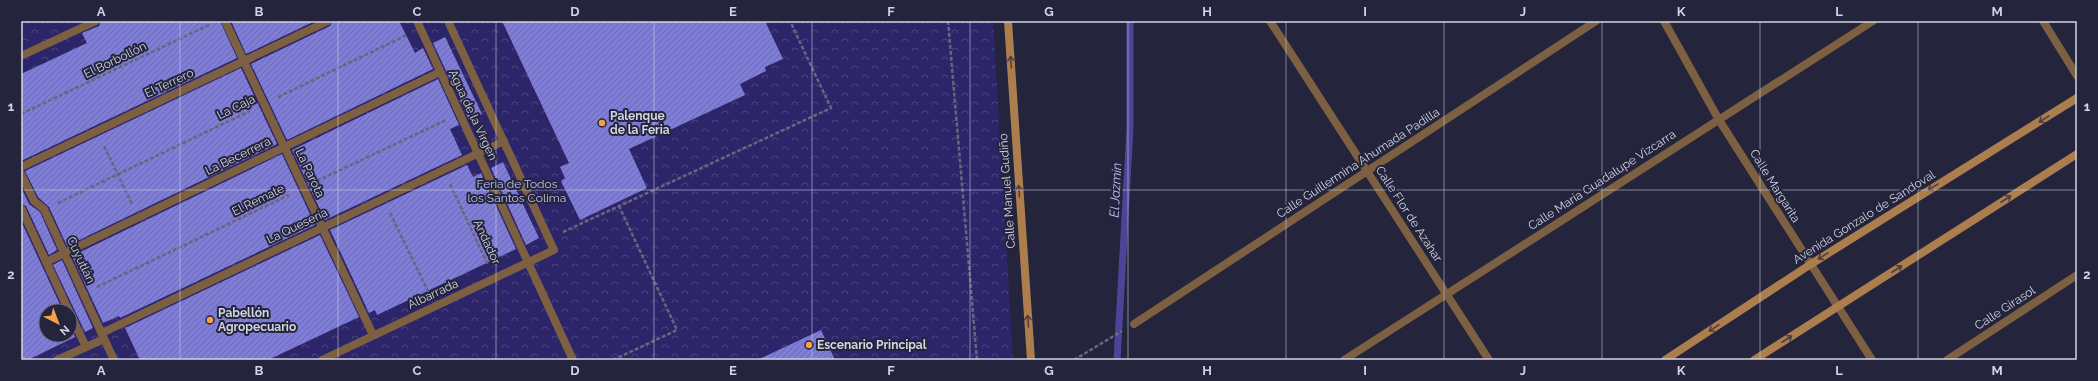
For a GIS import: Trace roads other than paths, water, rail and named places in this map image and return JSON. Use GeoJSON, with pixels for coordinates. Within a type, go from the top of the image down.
{"type":"FeatureCollection","features":[{"type":"Feature","properties":{"kind":"main road","name":"Calle Manuel Gudiño"},"geometry":{"type":"LineString","coordinates":[[1008,21],[1030,360]]}},
{"type":"Feature","properties":{"kind":"main road","name":"Avenida Gonzalo de Sandoval"},"geometry":{"type":"LineString","coordinates":[[1665,360],[1811,264],[2077,98]]}},
{"type":"Feature","properties":{"kind":"main road"},"geometry":{"type":"LineString","coordinates":[[1754,360],[2077,154]]}},
{"type":"Feature","properties":{"kind":"street"},"geometry":{"type":"LineString","coordinates":[[21,56],[96,21]]}},
{"type":"Feature","properties":{"kind":"street","name":"La Parota"},"geometry":{"type":"LineString","coordinates":[[225,21],[373,335]]}},
{"type":"Feature","properties":{"kind":"street","name":"El Terrero"},"geometry":{"type":"LineString","coordinates":[[21,167],[328,21]]}},
{"type":"Feature","properties":{"kind":"street","name":"Agua de la Virgen"},"geometry":{"type":"LineString","coordinates":[[448,21],[554,250]]}},
{"type":"Feature","properties":{"kind":"street","name":"Calle Flor de Azahar"},"geometry":{"type":"LineString","coordinates":[[1270,21],[1489,360]]}},
{"type":"Feature","properties":{"kind":"street","name":"Calle Guillermina Ahumada Padilla"},"geometry":{"type":"LineString","coordinates":[[1134,324],[1596,21]]}},
{"type":"Feature","properties":{"kind":"street","name":"Calle Margarita"},"geometry":{"type":"LineString","coordinates":[[1664,21],[1719,120],[1872,360]]}},
{"type":"Feature","properties":{"kind":"street","name":"Calle María Guadalupe Vizcarra"},"geometry":{"type":"LineString","coordinates":[[1344,360],[1873,21]]}},
{"type":"Feature","properties":{"kind":"street"},"geometry":{"type":"LineString","coordinates":[[2044,21],[2077,76]]}},
{"type":"Feature","properties":{"kind":"street","name":"Agua de la Virgen"},"geometry":{"type":"LineString","coordinates":[[418,25],[573,360]]}},
{"type":"Feature","properties":{"kind":"street","name":"La Becerrera"},"geometry":{"type":"LineString","coordinates":[[46,262],[440,72]]}},
{"type":"Feature","properties":{"kind":"street","name":"La Quesería"},"geometry":{"type":"LineString","coordinates":[[57,360],[86,347],[103,336],[322,227],[504,141]]}},
{"type":"Feature","properties":{"kind":"street","name":"Cuyutlán"},"geometry":{"type":"LineString","coordinates":[[21,174],[34,201],[44,209],[114,360]]}},
{"type":"Feature","properties":{"kind":"street"},"geometry":{"type":"LineString","coordinates":[[34,201],[21,207],[65,303]]}},
{"type":"Feature","properties":{"kind":"street","name":"Albarrada"},"geometry":{"type":"LineString","coordinates":[[322,360],[554,250]]}},
{"type":"Feature","properties":{"kind":"street","name":"Calle Girasol"},"geometry":{"type":"LineString","coordinates":[[1947,360],[2077,275]]}},
{"type":"Feature","properties":{"kind":"street"},"geometry":{"type":"LineString","coordinates":[[78,331],[86,347]]}},
{"type":"Feature","properties":{"kind":"waterway","name":"El Jazmín"},"geometry":{"type":"LineString","coordinates":[[1117,360],[1130,128],[1130,21]]}},
{"type":"Feature","properties":{"kind":"place","name":"Palenque de la Feria"},"geometry":{"type":"Point","coordinates":[602,123]}},
{"type":"Feature","properties":{"kind":"place","name":"Pabellón Agropecuario"},"geometry":{"type":"Point","coordinates":[210,320]}},
{"type":"Feature","properties":{"kind":"place","name":"Escenario Principal"},"geometry":{"type":"Point","coordinates":[809,345]}},
{"type":"Feature","properties":{"kind":"park label","name":"Feria de Todos los Santos Colima"},"geometry":{"type":"Point","coordinates":[517,191]}}]}
